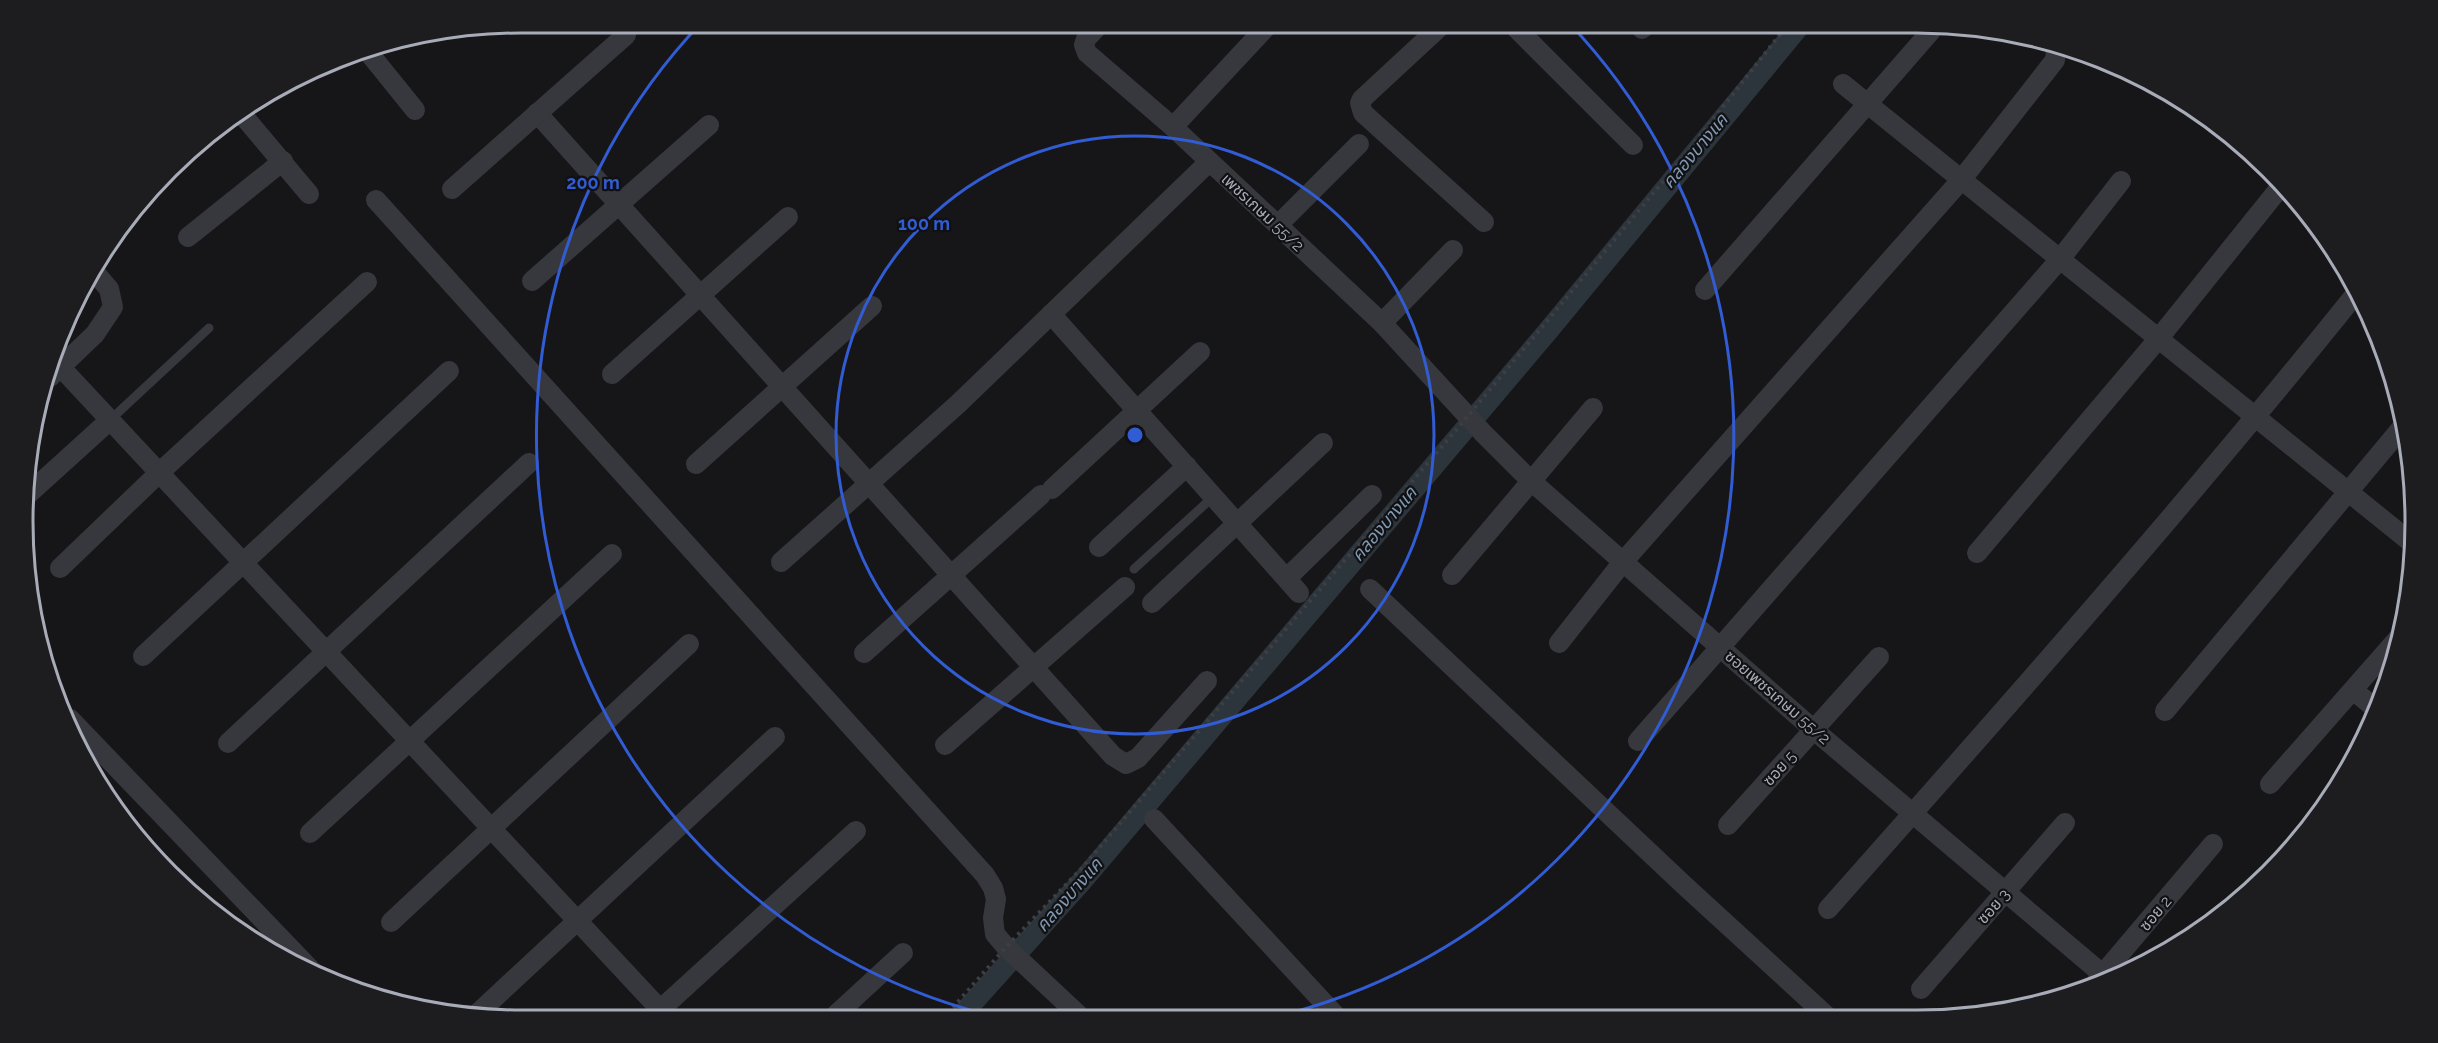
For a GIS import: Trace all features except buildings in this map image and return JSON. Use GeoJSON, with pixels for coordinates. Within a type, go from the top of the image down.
{"type":"FeatureCollection","features":[{"type":"Feature","properties":{"kind":"street","name":"เพชรเกษม 55/2"},"geometry":{"type":"LineString","coordinates":[[1091,33],[1084,45],[1087,53],[1173,127],[1382,323],[1463,411]]}},
{"type":"Feature","properties":{"kind":"street"},"geometry":{"type":"LineString","coordinates":[[1173,127],[1260,33]]}},
{"type":"Feature","properties":{"kind":"street"},"geometry":{"type":"LineString","coordinates":[[1432,33],[1362,99],[1361,108],[1363,113],[1484,222]]}},
{"type":"Feature","properties":{"kind":"street"},"geometry":{"type":"LineString","coordinates":[[1522,33],[1633,145]]}},
{"type":"Feature","properties":{"kind":"street"},"geometry":{"type":"LineString","coordinates":[[1705,290],[1929,33]]}},
{"type":"Feature","properties":{"kind":"street"},"geometry":{"type":"LineString","coordinates":[[452,189],[626,35]]}},
{"type":"Feature","properties":{"kind":"street"},"geometry":{"type":"LineString","coordinates":[[1558,643],[1622,563],[1962,179],[2055,60],[2056,54]]}},
{"type":"Feature","properties":{"kind":"street"},"geometry":{"type":"LineString","coordinates":[[372,57],[415,110]]}},
{"type":"Feature","properties":{"kind":"street"},"geometry":{"type":"LineString","coordinates":[[1843,84],[2405,537]]}},
{"type":"Feature","properties":{"kind":"street"},"geometry":{"type":"LineString","coordinates":[[537,113],[1113,756],[1126,764],[1138,758],[1207,681]]}},
{"type":"Feature","properties":{"kind":"street"},"geometry":{"type":"LineString","coordinates":[[246,118],[309,194]]}},
{"type":"Feature","properties":{"kind":"street"},"geometry":{"type":"LineString","coordinates":[[532,281],[709,125]]}},
{"type":"Feature","properties":{"kind":"street"},"geometry":{"type":"LineString","coordinates":[[1278,225],[1359,144]]}},
{"type":"Feature","properties":{"kind":"street"},"geometry":{"type":"LineString","coordinates":[[188,237],[283,161]]}},
{"type":"Feature","properties":{"kind":"street"},"geometry":{"type":"LineString","coordinates":[[781,562],[958,404],[1209,162]]}},
{"type":"Feature","properties":{"kind":"street"},"geometry":{"type":"LineString","coordinates":[[1638,741],[2061,258],[2121,181]]}},
{"type":"Feature","properties":{"kind":"street"},"geometry":{"type":"LineString","coordinates":[[1977,553],[2158,338],[2277,191]]}},
{"type":"Feature","properties":{"kind":"street"},"geometry":{"type":"LineString","coordinates":[[376,200],[985,875],[993,888],[996,899],[993,918],[995,934],[1073,1010]]}},
{"type":"Feature","properties":{"kind":"street"},"geometry":{"type":"LineString","coordinates":[[612,374],[788,217]]}},
{"type":"Feature","properties":{"kind":"street"},"geometry":{"type":"LineString","coordinates":[[1382,323],[1453,250]]}},
{"type":"Feature","properties":{"kind":"street"},"geometry":{"type":"LineString","coordinates":[[98,276],[110,289],[113,307],[95,334],[59,376],[110,420],[577,921],[654,1010]]}},
{"type":"Feature","properties":{"kind":"street"},"geometry":{"type":"LineString","coordinates":[[60,568],[159,473],[367,282]]}},
{"type":"Feature","properties":{"kind":"street"},"geometry":{"type":"LineString","coordinates":[[1828,909],[2068,638],[2256,418],[2352,299]]}},
{"type":"Feature","properties":{"kind":"street"},"geometry":{"type":"LineString","coordinates":[[696,464],[872,306]]}},
{"type":"Feature","properties":{"kind":"street"},"geometry":{"type":"LineString","coordinates":[[1051,314],[1293,586],[1372,495]]}},
{"type":"Feature","properties":{"kind":"street"},"geometry":{"type":"LineString","coordinates":[[864,653],[1138,411],[1200,351]]}},
{"type":"Feature","properties":{"kind":"street"},"geometry":{"type":"LineString","coordinates":[[143,656],[448,371]]}},
{"type":"Feature","properties":{"kind":"street"},"geometry":{"type":"LineString","coordinates":[[1452,575],[1593,408]]}},
{"type":"Feature","properties":{"kind":"street","name":"ซอยเพชรเกษม 55/2"},"geometry":{"type":"LineString","coordinates":[[1463,411],[1530,480],[1622,563],[2098,975]]}},
{"type":"Feature","properties":{"kind":"street"},"geometry":{"type":"LineString","coordinates":[[34,489],[110,420]]}},
{"type":"Feature","properties":{"kind":"street"},"geometry":{"type":"LineString","coordinates":[[2165,711],[2349,494],[2397,434]]}},
{"type":"Feature","properties":{"kind":"street"},"geometry":{"type":"LineString","coordinates":[[1152,603],[1323,443]]}},
{"type":"Feature","properties":{"kind":"street"},"geometry":{"type":"LineString","coordinates":[[228,743],[529,463]]}},
{"type":"Feature","properties":{"kind":"street"},"geometry":{"type":"LineString","coordinates":[[1100,547],[1187,466]]}},
{"type":"Feature","properties":{"kind":"street"},"geometry":{"type":"LineString","coordinates":[[310,833],[612,554]]}},
{"type":"Feature","properties":{"kind":"street"},"geometry":{"type":"LineString","coordinates":[[945,745],[1129,578]]}},
{"type":"Feature","properties":{"kind":"street"},"geometry":{"type":"LineString","coordinates":[[1370,589],[1677,879],[1820,1010]]}},
{"type":"Feature","properties":{"kind":"street"},"geometry":{"type":"LineString","coordinates":[[391,922],[689,644]]}},
{"type":"Feature","properties":{"kind":"street"},"geometry":{"type":"LineString","coordinates":[[2270,784],[2387,651]]}},
{"type":"Feature","properties":{"kind":"street","name":"ซอย 5"},"geometry":{"type":"LineString","coordinates":[[1728,825],[1879,657]]}},
{"type":"Feature","properties":{"kind":"street"},"geometry":{"type":"LineString","coordinates":[[2353,690],[2370,704]]}},
{"type":"Feature","properties":{"kind":"street"},"geometry":{"type":"LineString","coordinates":[[79,728],[298,956]]}},
{"type":"Feature","properties":{"kind":"street"},"geometry":{"type":"LineString","coordinates":[[483,1008],[775,737]]}},
{"type":"Feature","properties":{"kind":"street"},"geometry":{"type":"LineString","coordinates":[[1154,819],[1331,1010]]}},
{"type":"Feature","properties":{"kind":"street","name":"ซอย 3"},"geometry":{"type":"LineString","coordinates":[[1921,989],[2066,823]]}},
{"type":"Feature","properties":{"kind":"street"},"geometry":{"type":"LineString","coordinates":[[667,1010],[856,831]]}},
{"type":"Feature","properties":{"kind":"street","name":"ซอย 2"},"geometry":{"type":"LineString","coordinates":[[2108,971],[2213,844]]}},
{"type":"Feature","properties":{"kind":"street"},"geometry":{"type":"LineString","coordinates":[[841,1010],[903,953]]}},
{"type":"Feature","properties":{"kind":"lane"},"geometry":{"type":"LineString","coordinates":[[110,420],[209,328]]}},
{"type":"Feature","properties":{"kind":"lane"},"geometry":{"type":"LineString","coordinates":[[1129,578],[1214,496]]}},
{"type":"Feature","properties":{"kind":"path"},"geometry":{"type":"LineString","coordinates":[[951,1010],[1082,868],[1463,411],[1681,160],[1781,33]]}},
{"type":"Feature","properties":{"kind":"waterway","name":"คลองบางแค"},"geometry":{"type":"LineString","coordinates":[[966,1010],[1083,880],[1548,331],[1794,33]]}}]}
